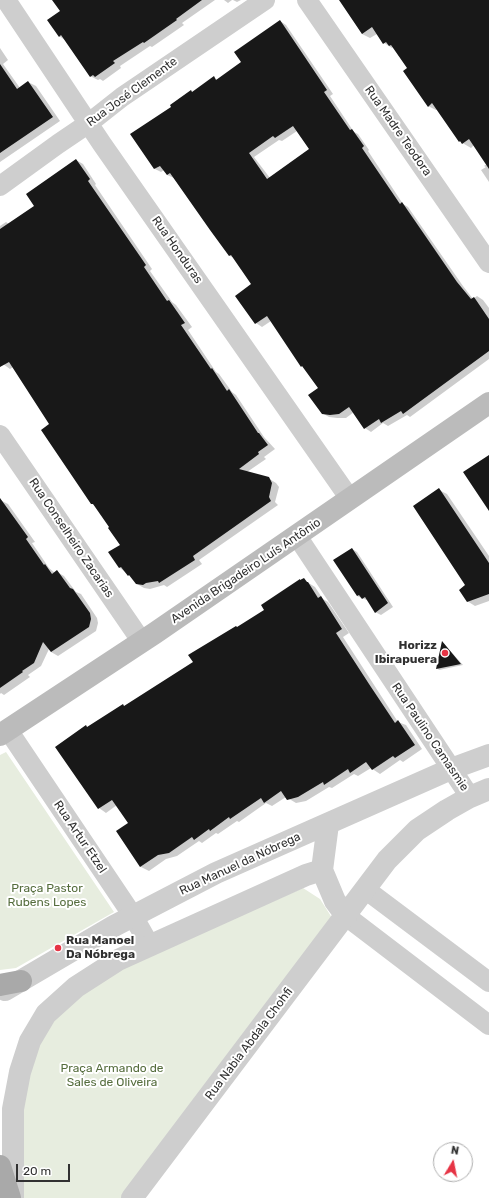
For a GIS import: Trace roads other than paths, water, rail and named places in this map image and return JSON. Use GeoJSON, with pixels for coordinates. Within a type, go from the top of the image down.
{"type":"FeatureCollection","features":[{"type":"Feature","properties":{"kind":"main road","name":"Avenida Brigadeiro Luís Antônio"},"geometry":{"type":"LineString","coordinates":[[4,732],[142,642],[489,403]]}},
{"type":"Feature","properties":{"kind":"main road"},"geometry":{"type":"LineString","coordinates":[[0,985],[21,981]]}},
{"type":"Feature","properties":{"kind":"main road"},"geometry":{"type":"LineString","coordinates":[[0,1166],[10,1198]]}},
{"type":"Feature","properties":{"kind":"main road"},"geometry":{"type":"LineString","coordinates":[[0,1189],[6,1198]]}},
{"type":"Feature","properties":{"kind":"street","name":"Rua Honduras"},"geometry":{"type":"LineString","coordinates":[[6,0],[89,123],[350,498]]}},
{"type":"Feature","properties":{"kind":"street","name":"Rua José Clemente"},"geometry":{"type":"LineString","coordinates":[[0,186],[89,123],[122,97],[265,0]]}},
{"type":"Feature","properties":{"kind":"street","name":"Rua Madre Teodora"},"geometry":{"type":"LineString","coordinates":[[307,0],[489,263]]}},
{"type":"Feature","properties":{"kind":"street","name":"Rua Conselheiro Zacarias"},"geometry":{"type":"LineString","coordinates":[[0,435],[142,642]]}},
{"type":"Feature","properties":{"kind":"street","name":"Rua Paulino Camasmie"},"geometry":{"type":"LineString","coordinates":[[297,536],[451,769],[480,793]]}},
{"type":"Feature","properties":{"kind":"street","name":"Rua Artur Etzel"},"geometry":{"type":"LineString","coordinates":[[4,732],[133,916],[150,946]]}},
{"type":"Feature","properties":{"kind":"street","name":"Rua Manuel da Nóbrega"},"geometry":{"type":"LineString","coordinates":[[0,993],[114,926],[216,873],[451,769],[489,755]]}},
{"type":"Feature","properties":{"kind":"street"},"geometry":{"type":"LineString","coordinates":[[480,793],[448,810],[417,830],[387,860],[365,889],[489,982]]}},
{"type":"Feature","properties":{"kind":"street"},"geometry":{"type":"LineString","coordinates":[[328,824],[322,870],[335,901],[346,916],[489,1025]]}},
{"type":"Feature","properties":{"kind":"street"},"geometry":{"type":"LineString","coordinates":[[13,1198],[13,1109],[20,1072],[30,1041],[46,1014],[76,987],[118,960],[306,875],[322,870]]}},
{"type":"Feature","properties":{"kind":"street","name":"Rua Nabia Abdala Chohfi"},"geometry":{"type":"LineString","coordinates":[[132,1198],[365,889]]}},
{"type":"Feature","properties":{"kind":"place","name":"Horizz Ibirapuera"},"geometry":{"type":"Point","coordinates":[445,653]}},
{"type":"Feature","properties":{"kind":"place","name":"Rua Manoel Da Nóbrega"},"geometry":{"type":"Point","coordinates":[58,948]}},
{"type":"Feature","properties":{"kind":"park label","name":"Praça Pastor Rubens Lopes"},"geometry":{"type":"Point","coordinates":[47,896]}},
{"type":"Feature","properties":{"kind":"park label","name":"Praça Armando de Sales de Oliveira"},"geometry":{"type":"Point","coordinates":[112,1076]}}]}
